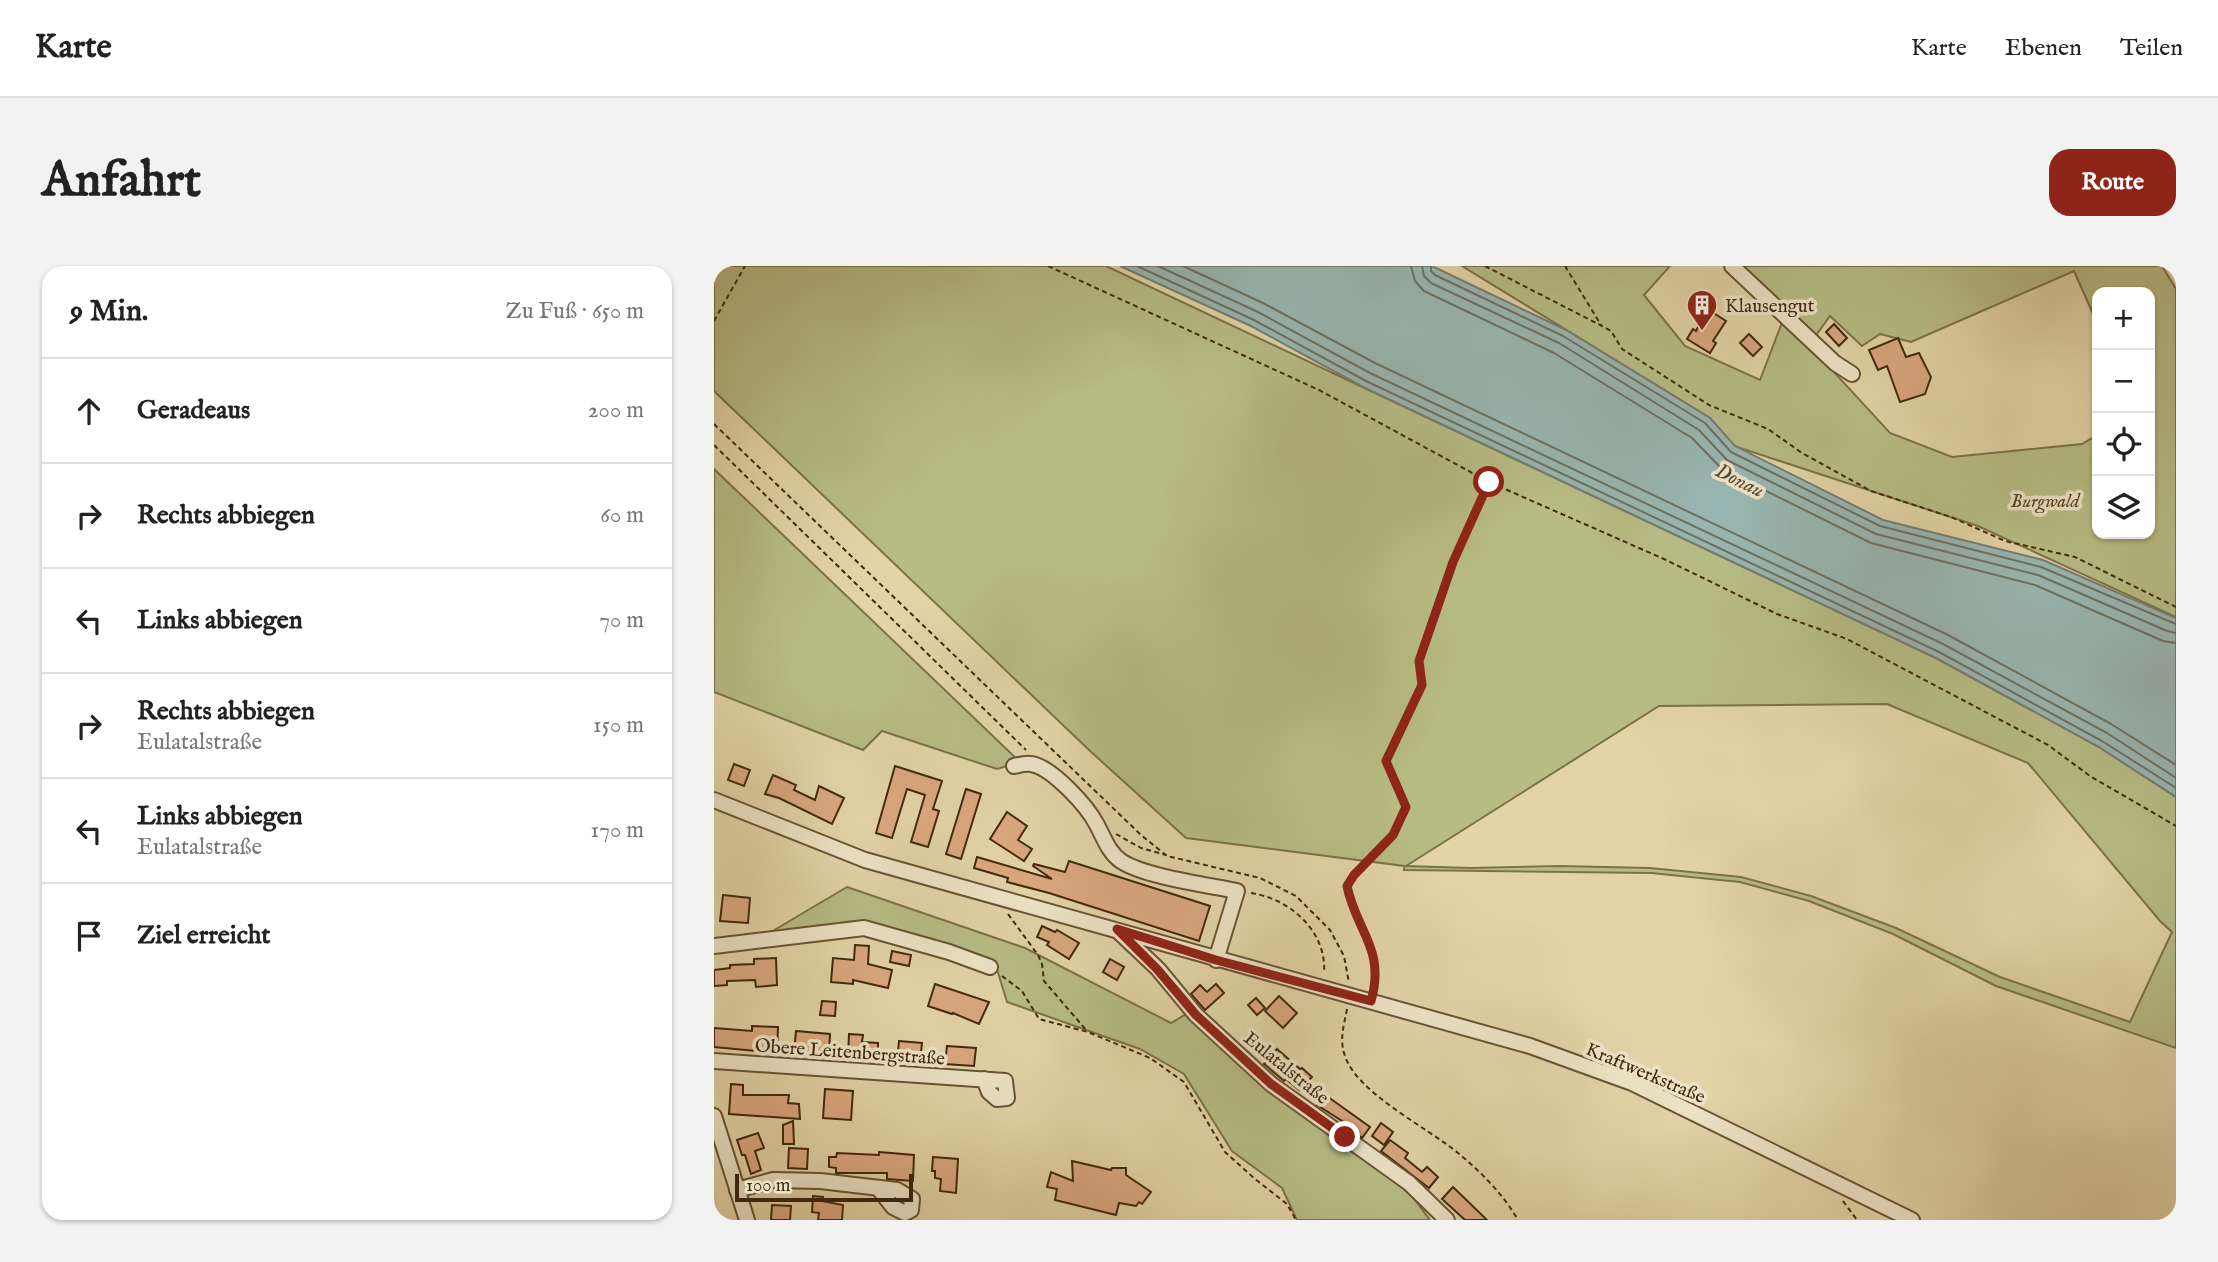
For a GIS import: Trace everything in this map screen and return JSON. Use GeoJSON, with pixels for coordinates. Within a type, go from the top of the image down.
{"type":"FeatureCollection","features":[{"type":"Feature","properties":{"kind":"street"},"geometry":{"type":"LineString","coordinates":[[1732,266],[1835,363],[1852,374]]}},
{"type":"Feature","properties":{"kind":"street"},"geometry":{"type":"LineString","coordinates":[[1014,765],[1030,764],[1043,769],[1062,784],[1089,812],[1105,843],[1121,861],[1150,873],[1237,891],[1216,960]]}},
{"type":"Feature","properties":{"kind":"street","name":"Eulatalstraße"},"geometry":{"type":"LineString","coordinates":[[714,800],[865,860],[1350,996]]}},
{"type":"Feature","properties":{"kind":"street"},"geometry":{"type":"LineString","coordinates":[[714,946],[864,928],[949,952],[990,967]]}},
{"type":"Feature","properties":{"kind":"street","name":"Eulatalstraße"},"geometry":{"type":"LineString","coordinates":[[1117,929],[1157,969],[1196,1015],[1271,1084],[1409,1183],[1447,1220]]}},
{"type":"Feature","properties":{"kind":"street","name":"Kraftwerkstraße"},"geometry":{"type":"LineString","coordinates":[[1350,996],[1530,1046],[1632,1083],[1912,1220]]}},
{"type":"Feature","properties":{"kind":"street","name":"Obere Leitenbergstraße"},"geometry":{"type":"LineString","coordinates":[[714,1061],[984,1079]]}},
{"type":"Feature","properties":{"kind":"street"},"geometry":{"type":"LineString","coordinates":[[714,1116],[747,1220]]}},
{"type":"Feature","properties":{"kind":"street"},"geometry":{"type":"LineString","coordinates":[[714,1165],[729,1164]]}},
{"type":"Feature","properties":{"kind":"street"},"geometry":{"type":"LineString","coordinates":[[737,1189],[773,1180],[820,1181],[878,1188]]}},
{"type":"Feature","properties":{"kind":"path"},"geometry":{"type":"LineString","coordinates":[[714,321],[745,266]]}},
{"type":"Feature","properties":{"kind":"path"},"geometry":{"type":"LineString","coordinates":[[1048,266],[1319,390],[1489,482],[1664,559],[1777,614],[1847,639],[2048,745],[2090,776],[2176,826]]}},
{"type":"Feature","properties":{"kind":"path"},"geometry":{"type":"LineString","coordinates":[[1485,266],[1611,331],[1622,349],[1709,405],[1768,429],[1802,453],[1871,491],[1951,517],[2005,541],[2074,557],[2176,607]]}},
{"type":"Feature","properties":{"kind":"path"},"geometry":{"type":"LineString","coordinates":[[1565,266],[1602,326]]}},
{"type":"Feature","properties":{"kind":"path"},"geometry":{"type":"LineString","coordinates":[[714,424],[1141,835],[1167,856]]}},
{"type":"Feature","properties":{"kind":"path"},"geometry":{"type":"LineString","coordinates":[[714,445],[1043,769]]}},
{"type":"Feature","properties":{"kind":"path"},"geometry":{"type":"LineString","coordinates":[[1371,1001],[1376,971],[1374,953],[1351,904],[1347,886],[1354,875],[1393,835],[1406,807],[1386,761],[1422,685],[1419,661],[1453,562],[1489,482]]}},
{"type":"Feature","properties":{"kind":"path"},"geometry":{"type":"LineString","coordinates":[[1097,824],[1141,848],[1260,878],[1296,896],[1330,930],[1344,956],[1350,996],[1341,1036],[1345,1057],[1354,1073],[1369,1089],[1458,1153],[1507,1200],[1518,1220]]}},
{"type":"Feature","properties":{"kind":"path"},"geometry":{"type":"LineString","coordinates":[[1237,891],[1258,894],[1283,904],[1313,929],[1321,942],[1325,957],[1322,988]]}},
{"type":"Feature","properties":{"kind":"path"},"geometry":{"type":"LineString","coordinates":[[1001,897],[1009,915],[1042,964],[1044,981],[1088,1032]]}},
{"type":"Feature","properties":{"kind":"path"},"geometry":{"type":"LineString","coordinates":[[990,967],[1022,991],[1039,1018],[1088,1032],[1150,1058],[1184,1082],[1225,1152],[1287,1204],[1296,1220]]}},
{"type":"Feature","properties":{"kind":"green space"},"geometry":{"type":"Polygon","coordinates":[[[714,266],[1106,266],[1936,658],[2099,747],[2176,797],[2176,1048],[1996,986],[1893,934],[1809,901],[1740,882],[1651,873],[1404,870],[1404,866],[1186,838],[1089,750],[714,391],[714,266]],[[1887,704],[1659,706],[1406,866],[1650,868],[1741,877],[1811,896],[1896,928],[2000,977],[2130,1022],[2172,932],[2028,763],[1887,704]]]}},
{"type":"Feature","properties":{"kind":"green space","name":"Burgwald"},"geometry":{"type":"Polygon","coordinates":[[[1462,266],[1670,266],[1644,295],[1685,346],[1760,380],[1786,312],[1740,266],[2162,266],[2176,289],[2176,617],[1978,526],[1734,446],[1710,418],[1462,266]],[[2074,271],[1911,342],[1880,334],[1862,346],[1830,316],[1809,345],[1890,433],[1952,457],[2082,444],[2092,438],[2092,539],[2155,539],[2155,287],[2092,287],[2092,312],[2074,271]]]}},
{"type":"Feature","properties":{"kind":"green space"},"geometry":{"type":"Polygon","coordinates":[[[714,469],[1020,762],[997,769],[882,731],[863,750],[714,692],[714,469]]]}},
{"type":"Feature","properties":{"kind":"green space"},"geometry":{"type":"Polygon","coordinates":[[[847,887],[1025,948],[1171,1023],[1188,1013],[1406,1188],[1430,1220],[1297,1220],[1282,1188],[1232,1151],[1184,1074],[1140,1049],[1007,1002],[996,966],[860,924],[771,932],[847,887]]]}},
{"type":"Feature","properties":{"kind":"water","name":"Donau"},"geometry":{"type":"Polygon","coordinates":[[[1120,266],[1432,266],[1566,330],[1710,418],[1735,446],[1883,520],[2043,560],[2176,618],[2176,797],[2099,747],[1936,658],[1363,387],[1251,326],[1120,266]]]}},
{"type":"Feature","properties":{"kind":"building","name":"Klausengut"},"geometry":{"type":"Polygon","coordinates":[[[1712,312],[1726,321],[1713,341],[1716,343],[1710,353],[1687,339],[1693,329],[1696,331],[1701,321],[1705,323],[1712,312]]]}},
{"type":"Feature","properties":{"kind":"building"},"geometry":{"type":"Polygon","coordinates":[[[1834,324],[1847,338],[1839,346],[1826,332],[1834,324]]]}},
{"type":"Feature","properties":{"kind":"building"},"geometry":{"type":"Polygon","coordinates":[[[1749,334],[1762,347],[1753,356],[1740,343],[1749,334]]]}},
{"type":"Feature","properties":{"kind":"building"},"geometry":{"type":"Polygon","coordinates":[[[1898,338],[1906,357],[1919,353],[1931,377],[1925,394],[1900,402],[1887,366],[1878,370],[1869,350],[1898,338]]]}},
{"type":"Feature","properties":{"kind":"building"},"geometry":{"type":"Polygon","coordinates":[[[734,764],[750,770],[744,786],[728,780],[734,764]]]}},
{"type":"Feature","properties":{"kind":"building"},"geometry":{"type":"Polygon","coordinates":[[[895,766],[942,781],[933,809],[939,811],[928,847],[911,842],[925,795],[907,789],[892,838],[876,833],[895,766]]]}},
{"type":"Feature","properties":{"kind":"building"},"geometry":{"type":"Polygon","coordinates":[[[773,775],[796,785],[794,790],[815,800],[819,786],[844,798],[832,824],[765,794],[773,775]]]}},
{"type":"Feature","properties":{"kind":"building"},"geometry":{"type":"Polygon","coordinates":[[[966,789],[981,794],[961,859],[946,854],[966,789]]]}},
{"type":"Feature","properties":{"kind":"building"},"geometry":{"type":"Polygon","coordinates":[[[1007,812],[1027,826],[1018,840],[1032,849],[1024,861],[990,839],[1007,812]]]}},
{"type":"Feature","properties":{"kind":"building"},"geometry":{"type":"Polygon","coordinates":[[[977,857],[1052,879],[1033,866],[1034,864],[1065,872],[1069,861],[1210,906],[1199,941],[1007,882],[1008,878],[974,868],[977,857]]]}},
{"type":"Feature","properties":{"kind":"building"},"geometry":{"type":"Polygon","coordinates":[[[723,895],[750,898],[748,923],[720,921],[723,895]]]}},
{"type":"Feature","properties":{"kind":"building"},"geometry":{"type":"Polygon","coordinates":[[[1042,926],[1055,932],[1057,930],[1079,943],[1069,959],[1047,945],[1049,942],[1037,937],[1042,926]]]}},
{"type":"Feature","properties":{"kind":"building"},"geometry":{"type":"Polygon","coordinates":[[[855,945],[869,946],[868,964],[892,970],[888,988],[853,980],[853,984],[831,982],[833,958],[854,960],[855,945]]]}},
{"type":"Feature","properties":{"kind":"building"},"geometry":{"type":"Polygon","coordinates":[[[892,951],[911,955],[909,966],[890,962],[892,951]]]}},
{"type":"Feature","properties":{"kind":"building"},"geometry":{"type":"Polygon","coordinates":[[[776,958],[777,985],[756,987],[755,980],[727,981],[727,985],[714,986],[714,970],[730,968],[730,965],[754,964],[754,959],[776,958]]]}},
{"type":"Feature","properties":{"kind":"building"},"geometry":{"type":"Polygon","coordinates":[[[1110,959],[1124,967],[1117,980],[1103,972],[1110,959]]]}},
{"type":"Feature","properties":{"kind":"building"},"geometry":{"type":"Polygon","coordinates":[[[935,984],[989,1002],[979,1024],[928,1006],[935,984]]]}},
{"type":"Feature","properties":{"kind":"building"},"geometry":{"type":"Polygon","coordinates":[[[1216,984],[1224,993],[1205,1010],[1191,994],[1200,985],[1207,992],[1216,984]]]}},
{"type":"Feature","properties":{"kind":"building"},"geometry":{"type":"Polygon","coordinates":[[[1279,996],[1297,1013],[1283,1028],[1265,1011],[1279,996]]]}},
{"type":"Feature","properties":{"kind":"building"},"geometry":{"type":"Polygon","coordinates":[[[1256,998],[1265,1008],[1257,1015],[1248,1005],[1256,998]]]}},
{"type":"Feature","properties":{"kind":"building"},"geometry":{"type":"Polygon","coordinates":[[[822,1001],[836,1002],[835,1016],[820,1015],[822,1001]]]}},
{"type":"Feature","properties":{"kind":"building"},"geometry":{"type":"Polygon","coordinates":[[[752,1026],[778,1027],[777,1053],[714,1047],[714,1028],[752,1031],[752,1026]]]}},
{"type":"Feature","properties":{"kind":"building"},"geometry":{"type":"Polygon","coordinates":[[[796,1031],[830,1034],[829,1055],[794,1052],[796,1031]]]}},
{"type":"Feature","properties":{"kind":"building"},"geometry":{"type":"Polygon","coordinates":[[[849,1034],[863,1035],[862,1042],[878,1043],[878,1059],[848,1056],[849,1034]]]}},
{"type":"Feature","properties":{"kind":"building"},"geometry":{"type":"Polygon","coordinates":[[[899,1041],[922,1043],[920,1062],[897,1060],[899,1041]]]}},
{"type":"Feature","properties":{"kind":"building"},"geometry":{"type":"Polygon","coordinates":[[[947,1046],[976,1048],[974,1066],[945,1064],[947,1046]]]}},
{"type":"Feature","properties":{"kind":"building"},"geometry":{"type":"Polygon","coordinates":[[[1277,1049],[1312,1077],[1299,1090],[1264,1064],[1277,1049]]]}},
{"type":"Feature","properties":{"kind":"building"},"geometry":{"type":"Polygon","coordinates":[[[731,1084],[743,1085],[743,1095],[789,1095],[788,1103],[799,1104],[800,1119],[729,1114],[731,1084]]]}},
{"type":"Feature","properties":{"kind":"building"},"geometry":{"type":"Polygon","coordinates":[[[825,1089],[853,1091],[851,1120],[823,1118],[825,1089]]]}},
{"type":"Feature","properties":{"kind":"building"},"geometry":{"type":"Polygon","coordinates":[[[1324,1094],[1370,1127],[1362,1138],[1351,1130],[1353,1128],[1317,1105],[1324,1094]]]}},
{"type":"Feature","properties":{"kind":"building"},"geometry":{"type":"Polygon","coordinates":[[[793,1121],[794,1144],[783,1144],[783,1125],[793,1121]]]}},
{"type":"Feature","properties":{"kind":"building"},"geometry":{"type":"Polygon","coordinates":[[[1381,1123],[1393,1132],[1384,1145],[1372,1136],[1381,1123]]]}},
{"type":"Feature","properties":{"kind":"building"},"geometry":{"type":"Polygon","coordinates":[[[758,1133],[764,1148],[755,1151],[761,1170],[751,1174],[737,1140],[758,1133]]]}},
{"type":"Feature","properties":{"kind":"building"},"geometry":{"type":"Polygon","coordinates":[[[1390,1140],[1408,1153],[1405,1158],[1422,1172],[1427,1167],[1438,1177],[1429,1188],[1381,1151],[1390,1140]]]}},
{"type":"Feature","properties":{"kind":"building"},"geometry":{"type":"Polygon","coordinates":[[[789,1148],[808,1149],[807,1169],[788,1168],[789,1148]]]}},
{"type":"Feature","properties":{"kind":"building"},"geometry":{"type":"Polygon","coordinates":[[[879,1152],[914,1155],[913,1181],[887,1179],[887,1173],[836,1173],[836,1168],[829,1167],[829,1157],[836,1157],[837,1153],[879,1155],[879,1152]]]}},
{"type":"Feature","properties":{"kind":"building"},"geometry":{"type":"Polygon","coordinates":[[[933,1157],[958,1159],[956,1193],[940,1191],[941,1179],[935,1178],[935,1171],[932,1171],[933,1157]]]}},
{"type":"Feature","properties":{"kind":"building"},"geometry":{"type":"Polygon","coordinates":[[[1072,1161],[1111,1170],[1126,1168],[1126,1175],[1151,1192],[1142,1204],[1139,1202],[1136,1206],[1119,1203],[1116,1215],[1055,1200],[1057,1189],[1047,1187],[1051,1172],[1073,1181],[1072,1161]]]}},
{"type":"Feature","properties":{"kind":"building"},"geometry":{"type":"Polygon","coordinates":[[[1453,1187],[1487,1220],[1465,1220],[1442,1199],[1453,1187]]]}},
{"type":"Feature","properties":{"kind":"building"},"geometry":{"type":"Polygon","coordinates":[[[813,1196],[823,1197],[822,1201],[843,1205],[842,1220],[818,1220],[819,1213],[812,1212],[813,1196]]]}},
{"type":"Feature","properties":{"kind":"building"},"geometry":{"type":"Polygon","coordinates":[[[772,1205],[791,1206],[790,1220],[771,1220],[772,1205]]]}},
{"type":"Feature","properties":{"kind":"place","name":"Klausengut"},"geometry":{"type":"Point","coordinates":[1702,332]}},
{"type":"Feature","properties":{"kind":"route"},"geometry":{"type":"LineString","coordinates":[[1345,1137],[1271,1084],[1196,1015],[1157,969],[1117,929],[1216,960],[1371,1001],[1375,988],[1374,953],[1351,904],[1347,886],[1354,875],[1393,835],[1406,807],[1386,761],[1422,685],[1419,661],[1453,562],[1489,482]]}}]}
